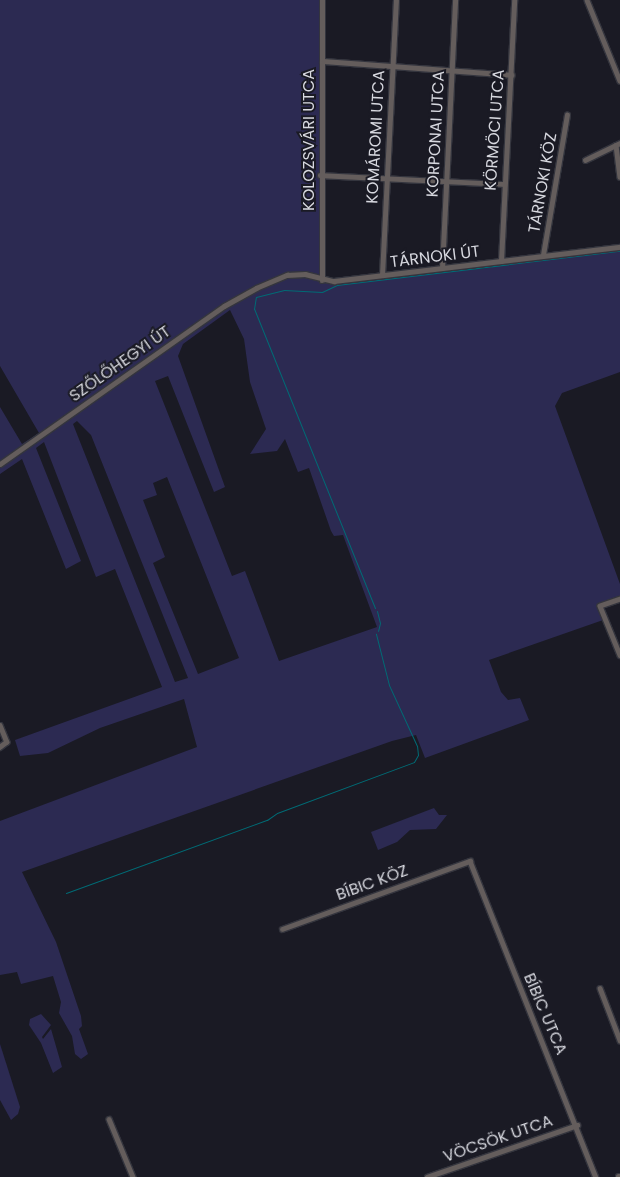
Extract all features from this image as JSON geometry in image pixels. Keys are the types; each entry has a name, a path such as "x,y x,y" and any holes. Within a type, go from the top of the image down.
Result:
{"street":[{"name":"KOLOZSVÁRI UTCA","path":"322,0 320,175 322,280"},
{"name":"KOMÁROMI UTCA","path":"382,276 396,0"},
{"name":"KORPONAI UTCA","path":"442,268 455,0"},
{"name":"KÖRMÖCI UTCA","path":"501,261 514,0"},
{"path":"586,0 620,81"},
{"path":"322,61 393,68 511,75"},
{"name":"TÁRNOKI KÖZ","path":"543,255 567,115"},
{"path":"585,160 618,144 620,177"},
{"path":"320,175 504,184"},
{"name":"TÁRNOKI ÚT","path":"256,288 297,274 322,280 382,276 620,246"},
{"name":"SZŐLŐHEGYI ÚT","path":"0,464 224,306 256,288"},
{"path":"620,599 600,606 620,655"},
{"path":"0,725 7,742 0,747"},
{"name":"BÍBIC KÖZ","path":"282,929 470,862"},
{"name":"BÍBIC UTCA","path":"470,862 577,1125 596,1177"},
{"path":"600,988 620,1040"},
{"path":"109,1119 133,1177"},
{"name":"VÖCSÖK UTCA","path":"427,1177 442,1174 577,1125"}],"shaded area":[{"path":"0,0 321,0 319,279 331,281 487,268 544,257 620,250 620,372 562,393 555,406 620,584 620,598 602,606 606,619 489,660 501,692 508,700 520,698 529,720 425,758 416,735 392,741 22,872 56,942 81,1016 82,1026 79,1029 88,1054 81,1059 75,1054 72,1036 59,1013 61,1002 53,976 21,984 17,972 0,975 0,821 197,747 184,699 100,728 48,753 20,756 15,740 162,687 115,569 96,577 44,442 36,448 81,561 66,569 22,459 0,474 0,407 22,444 39,433 0,366","holes":["230,310 244,339 250,382 266,429 250,454 277,451 285,439 298,472 309,468 331,531 334,536 343,535 377,627 279,661 245,571 232,576 155,381 168,376 214,492 225,487 178,356 183,344","77,421 91,435 188,678 175,682 73,424","167,477 239,658 198,674 153,563 165,557 143,500 157,495 153,483"]},
{"path":"434,808 439,815 447,815 436,829 410,830 397,842 378,850 371,832"},
{"path":"41,1014 51,1025 42,1037 43,1039 51,1029 62,1067 53,1073 41,1043 29,1025 30,1019"},
{"path":"0,1044 20,1107 18,1114 11,1120 0,1100"}],"waterway":[{"path":"375,608 254,309 256,297 284,290 322,292 337,285 620,251"},
{"path":"377,611 380,623 378,631"},
{"path":"66,893 267,820 277,813 414,762 418,755 417,746 389,685 376,634"}]}
